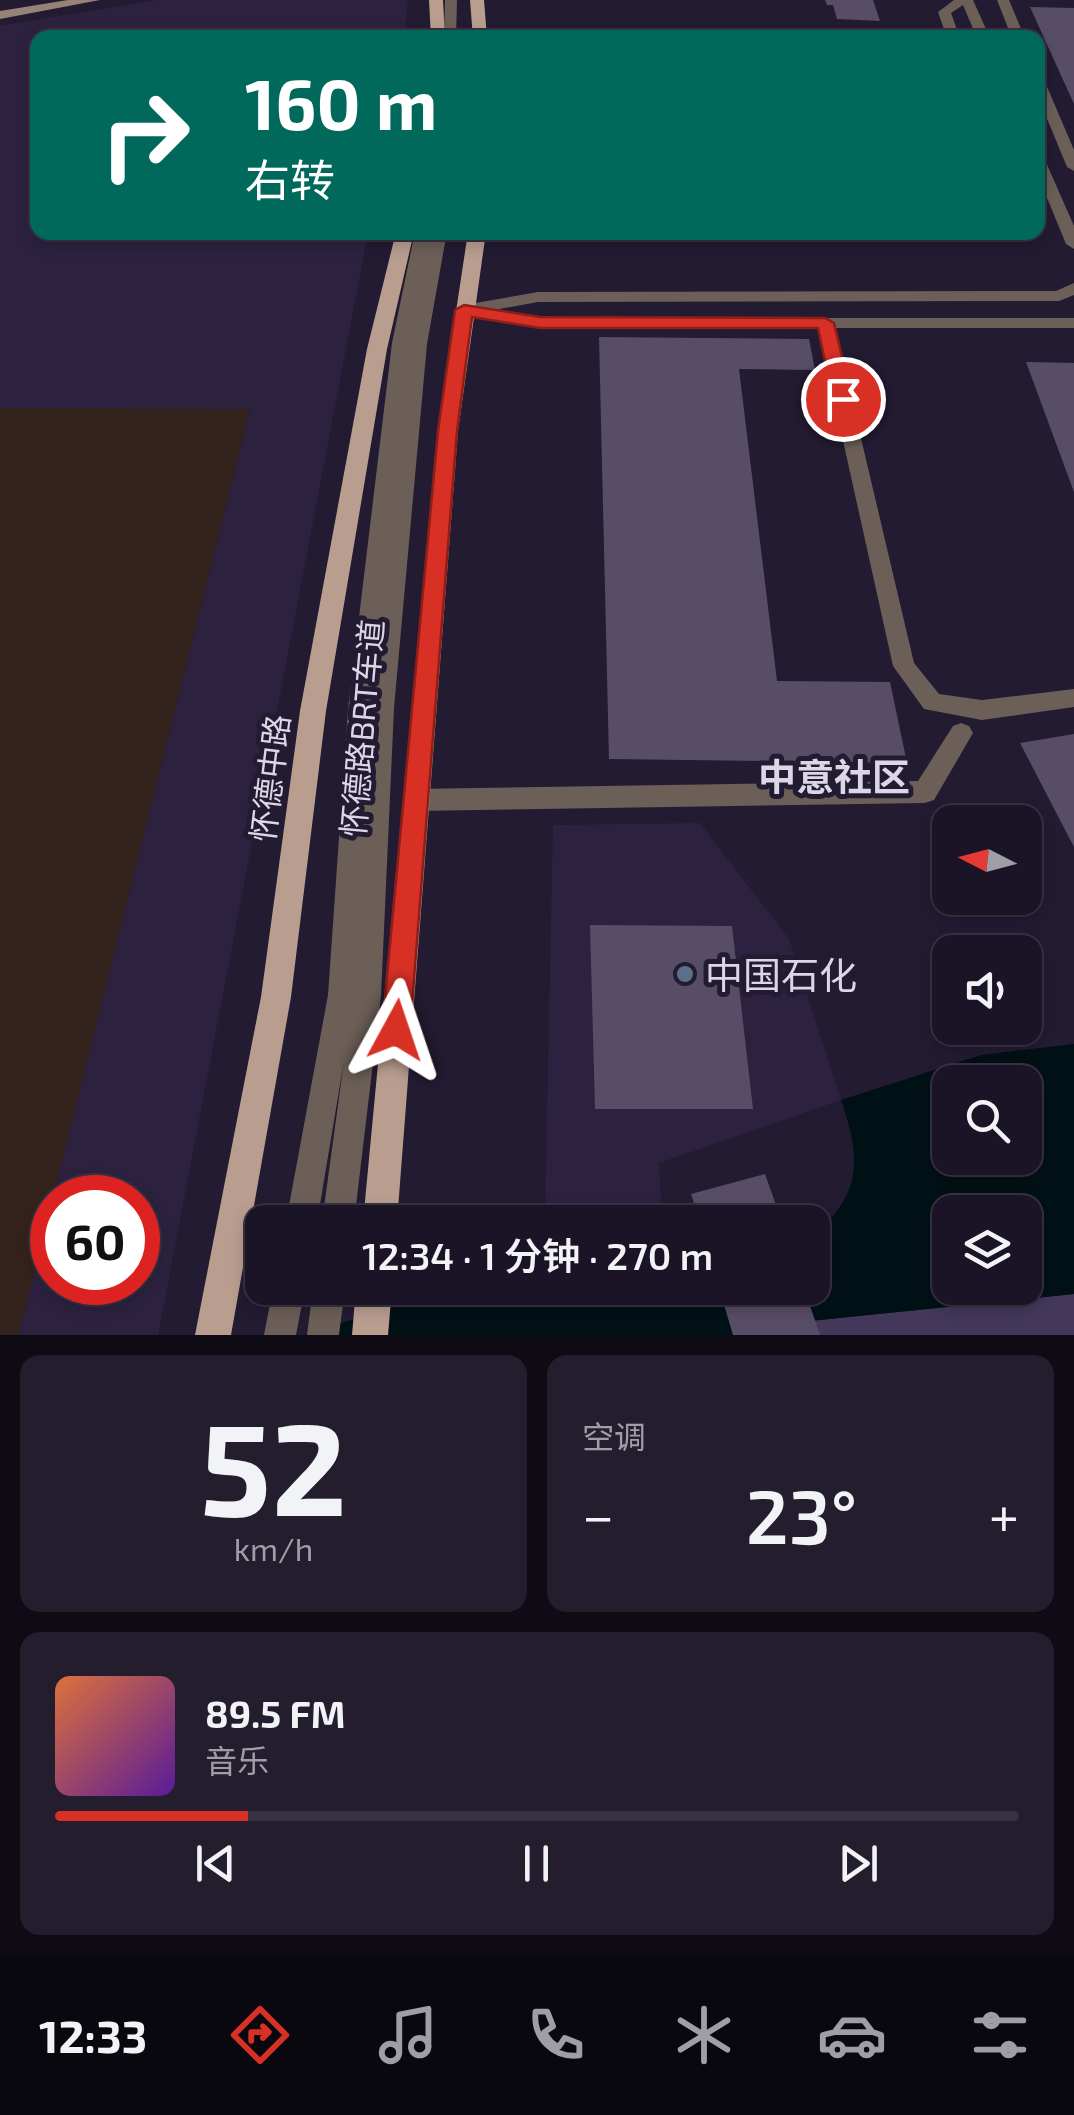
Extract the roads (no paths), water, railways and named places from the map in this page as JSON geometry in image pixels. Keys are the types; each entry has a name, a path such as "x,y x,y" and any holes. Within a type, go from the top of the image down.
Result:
{"main road":[{"path":"0,6 38,0"},
{"path":"0,15 92,0"},
{"path":"436,0 438,30"},
{"path":"477,0 479,30"},
{"name":"怀德中路","path":"213,1335 276,997 313,711 378,349 403,240"},
{"path":"381,1205 448,431 476,240"},
{"path":"370,1335 373,1305"}],"lane":[{"path":"450,30 451,0"},
{"path":"462,0 462,30"},
{"path":"951,30 944,12 964,0 980,30"},
{"path":"1002,0 1015,30"},
{"path":"1045,99 1074,167"},
{"path":"1045,176 1074,244"},
{"name":"怀德路BRT车道","path":"304,1205 342,995 360,709 401,343 421,240"},
{"name":"怀德路BRT车道","path":"340,1205 368,996 382,708 416,363 438,240"},
{"path":"464,310 538,297 1058,296 1074,288"},
{"path":"464,310 540,322 1074,323"},
{"path":"825,323 904,666 932,702 982,710 1074,698"},
{"path":"416,800 925,792 961,733"},
{"path":"281,1330 286,1305"}],"place":[{"name":"中国石化","path":"685,974"}],"district":[{"name":"中意社区","path":"834,776"}]}
